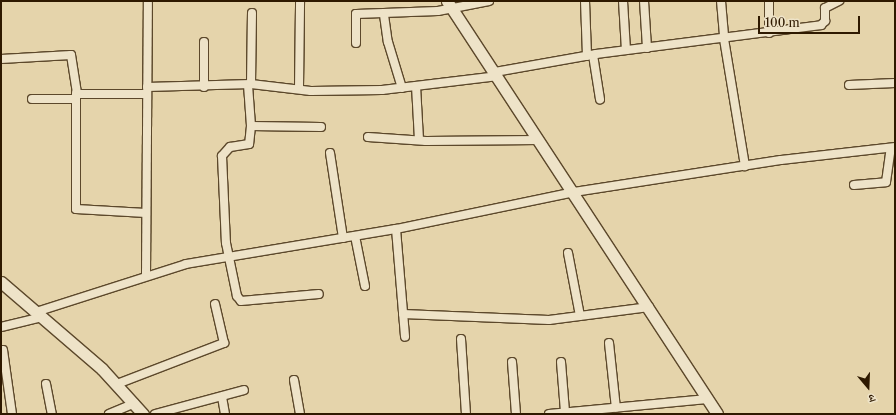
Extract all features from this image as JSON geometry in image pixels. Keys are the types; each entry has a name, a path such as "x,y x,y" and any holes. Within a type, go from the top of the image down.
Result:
{"street":[{"path":"146,275 148,1"},
{"path":"300,1 300,88"},
{"path":"356,43 354,15 384,15 449,4 489,1"},
{"path":"585,1 590,55 600,99"},
{"path":"623,1 626,50"},
{"path":"644,1 647,48"},
{"path":"721,1 724,39 745,166"},
{"path":"768,33 769,1"},
{"path":"32,99 147,90 249,85 300,88 311,91 402,88 497,74 590,55 724,39 821,25 825,21 824,8 839,1"},
{"path":"449,4 497,74 717,414"},
{"path":"252,13 249,85 251,126 249,144 230,147 222,156 226,243 239,300 319,294"},
{"path":"384,15 388,42 402,88"},
{"path":"204,42 204,87"},
{"path":"1,59 72,55 76,96 76,210 146,212"},
{"path":"849,85 895,83"},
{"path":"416,86 419,140"},
{"path":"251,126 321,127"},
{"path":"368,137 419,140 539,140"},
{"path":"1,327 146,275 230,256 396,229 574,192 745,166 893,148 886,182 854,185"},
{"path":"330,153 343,238"},
{"path":"396,229 405,337"},
{"path":"355,236 365,286"},
{"path":"568,253 580,316"},
{"path":"1,282 117,384 143,414"},
{"path":"117,384 224,343 215,304"},
{"path":"404,314 549,320 649,307"},
{"path":"461,339 466,414"},
{"path":"609,343 616,408"},
{"path":"3,350 12,414"},
{"path":"512,362 516,414"},
{"path":"561,362 565,412"},
{"path":"294,380 300,414"},
{"path":"46,384 52,414"},
{"path":"155,414 244,390"},
{"path":"222,397 225,414"},
{"path":"549,414 707,399"},
{"path":"108,414 135,403"}]}
